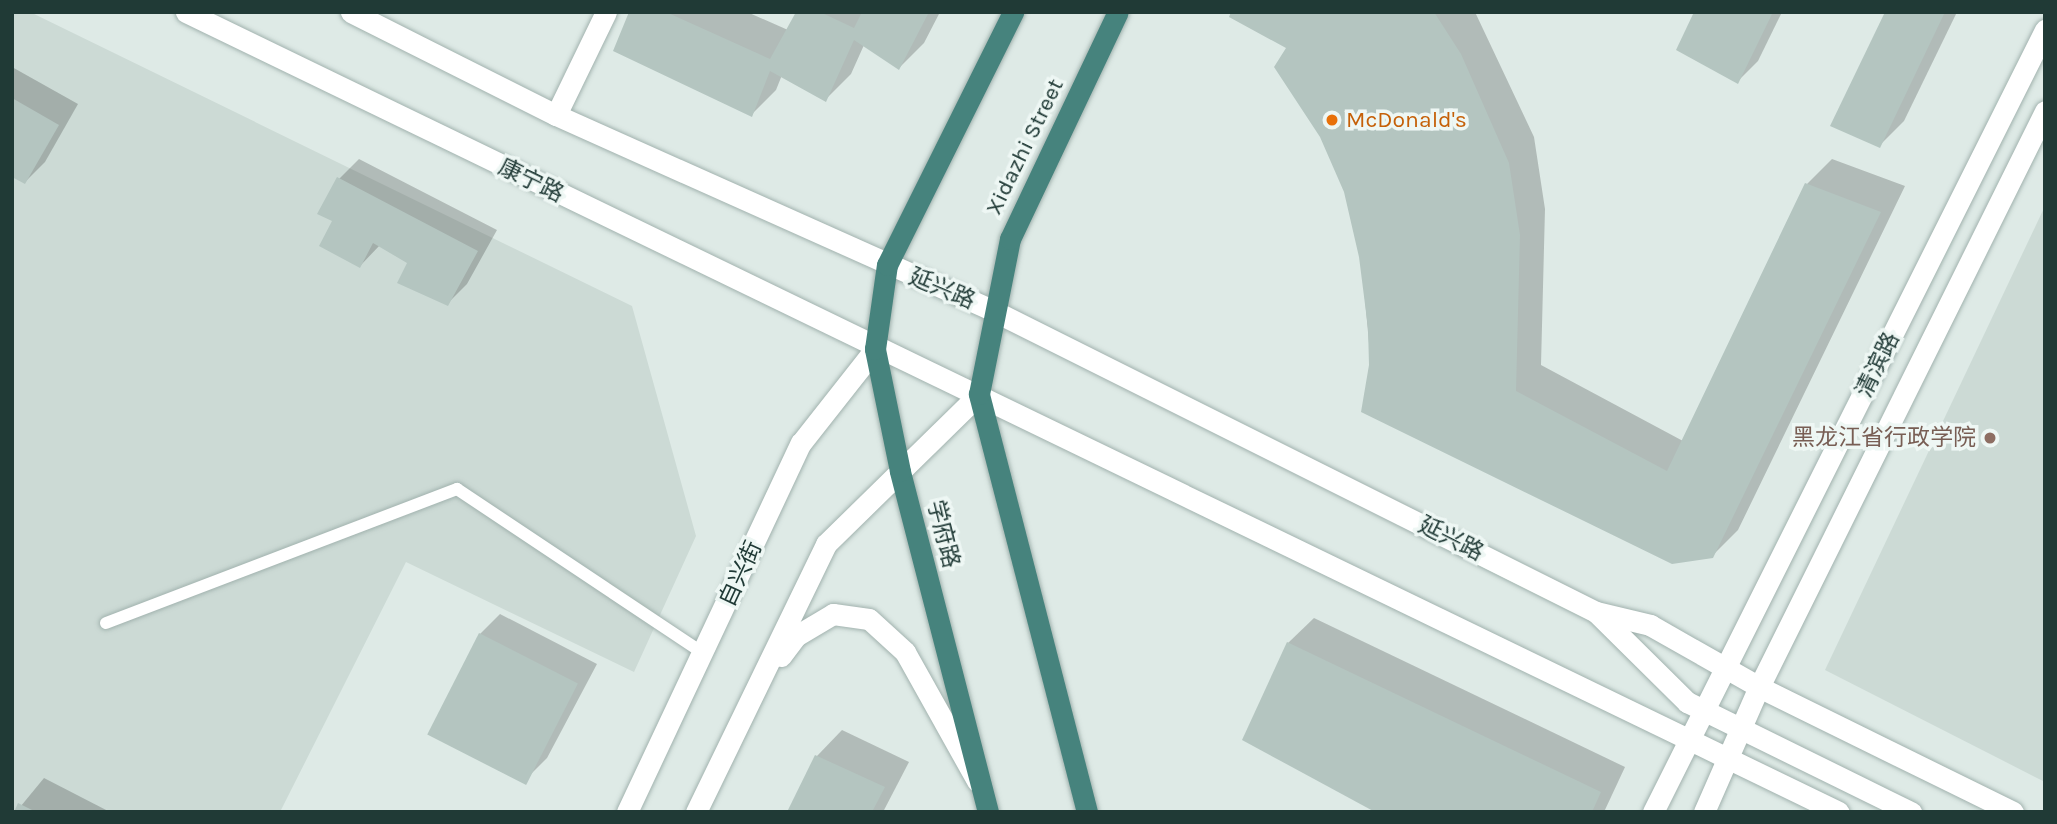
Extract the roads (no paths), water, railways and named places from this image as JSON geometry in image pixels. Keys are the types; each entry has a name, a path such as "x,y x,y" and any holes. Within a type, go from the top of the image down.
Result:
{"highway":[{"path":"887,265 1013,12"},
{"name":"Xidazhi Street","path":"992,310 1010,239 1118,12"},
{"name":"学府路","path":"887,265 875,349 900,471 988,812"},
{"path":"992,310 979,394 1087,812"}],"main road":[{"name":"康宁路","path":"186,12 875,349"},
{"path":"351,12 556,115 887,265"},
{"path":"556,115 606,12"},
{"name":"清滨路","path":"1653,812 1689,737 1729,667 2045,30"},
{"name":"清滨路","path":"1704,812 1744,730 1759,687 2045,111"},
{"name":"延兴路","path":"887,265 992,310 1596,612 1650,625 1729,667 1759,687 2013,812"},
{"path":"875,349 979,394 1731,757 1839,812"},
{"name":"自兴街","path":"628,812 801,443 875,349"},
{"path":"696,812 825,544 979,394"},
{"path":"1596,612 1687,702 1911,812"},
{"path":"753,694 796,636 832,614 869,620 905,652 982,789"}],"lane":[{"path":"106,623 457,489 704,654"}],"place":[{"name":"McDonald's","path":"1332,120"},
{"name":"黑龙江省行政学院","path":"1990,438"}]}
